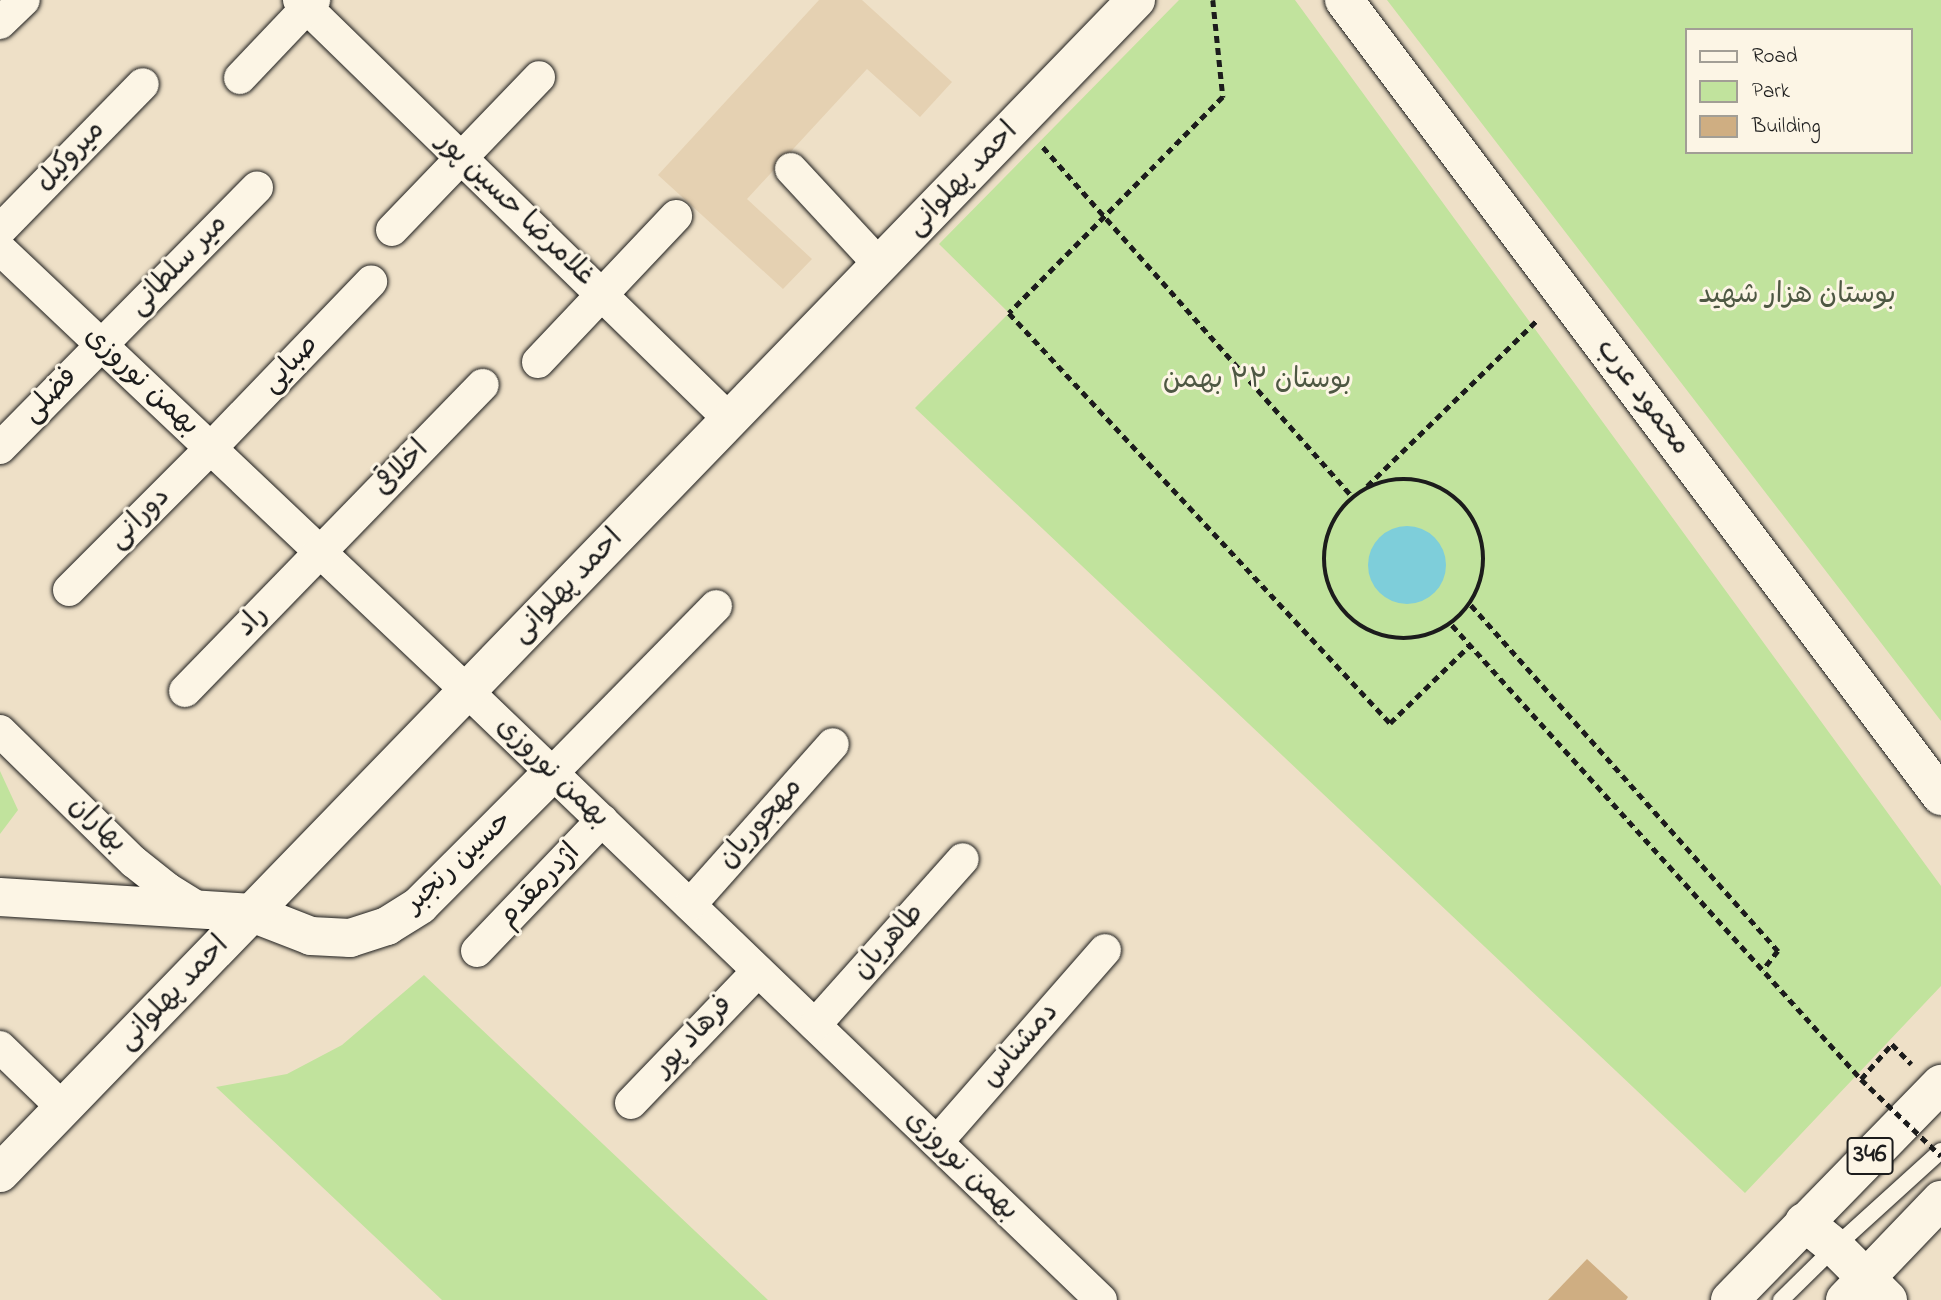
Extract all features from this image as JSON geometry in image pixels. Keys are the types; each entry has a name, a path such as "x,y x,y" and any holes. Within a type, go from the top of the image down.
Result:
{"street":[{"path":"0,23 24,0"},
{"name":"احمد پهلوانی","path":"0,1173 1136,0"},
{"name":"محمود عرب","path":"1344,0 1941,796"},
{"path":"240,78 307,2"},
{"name":"غلامرضا حسین پور","path":"307,2 460,157 730,420"},
{"path":"392,230 539,77"},
{"name":"میروکیل","path":"0,230 143,84"},
{"path":"791,169 880,265"},
{"name":"میر سلطانی","path":"102,345 257,187"},
{"path":"538,362 676,216"},
{"name":"بهمن نوروزی","path":"0,249 467,691 1101,1300"},
{"name":"صبایی","path":"211,449 371,282"},
{"name":"فضلی","path":"0,448 102,345"},
{"name":"اخلاقی","path":"321,553 483,385"},
{"name":"دورانی","path":"69,590 211,449"},
{"name":"راد","path":"185,691 321,553"},
{"name":"حسین رنجبر","path":"0,897 252,913 311,936 350,937 387,926 420,905 716,606"},
{"name":"بهاران","path":"0,731 142,868 201,910"},
{"name":"مهجوریان","path":"690,905 833,744"},
{"name":"اژدرمقدم","path":"477,951 602,820"},
{"name":"طاهریان","path":"815,1025 963,859"},
{"name":"دمشناس","path":"937,1142 1105,950"},
{"name":"فرهاد پور","path":"631,1102 758,971"},
{"path":"0,1047 63,1108"},
{"name":"346","path":"1730,1300 1941,1084"},
{"path":"1804,1222 1835,1247 1866,1293 1941,1200"}],"lane":[{"path":"1781,1300 1941,1151"}],"path":[{"path":"1213,0 1223,97 1009,313 1390,723 1470,645"},
{"path":"1019,121 1353,498"},
{"path":"1363,489 1388,480 1413,479 1440,487 1462,503 1478,526 1485,552 1482,580 1471,605 1452,625 1427,637 1399,640 1372,635 1351,621 1334,601 1324,577 1323,552 1329,527 1343,506 1564,294"},
{"path":"1471,605 1778,951 1763,970"},
{"path":"1452,625 1861,1079 1941,1156"},
{"path":"1861,1079 1892,1044"}],"shaded area":[{"path":"819,0 862,0 952,82 920,117 867,69 747,199 812,259 783,289 658,175"}],"green space":[{"name":"بوستان ۲۲ بهمن","path":"1179,0 1295,0 1941,886 1941,986 1745,1193 915,408 1009,313 939,244"},
{"name":"بوستان هزار شهید","path":"1387,0 1941,0 1941,721"},
{"path":"0,771 18,810 0,834"},
{"path":"424,975 768,1300 442,1300 216,1087 287,1074 342,1045"}],"water":[{"path":"1407,526 1422,529 1434,538 1443,550 1446,565 1443,580 1434,592 1422,601 1407,604 1392,601 1380,592 1371,580 1368,565 1371,550 1380,538 1392,529"}],"building":[{"path":"1587,1259 1628,1297 1626,1300 1548,1300"}]}
